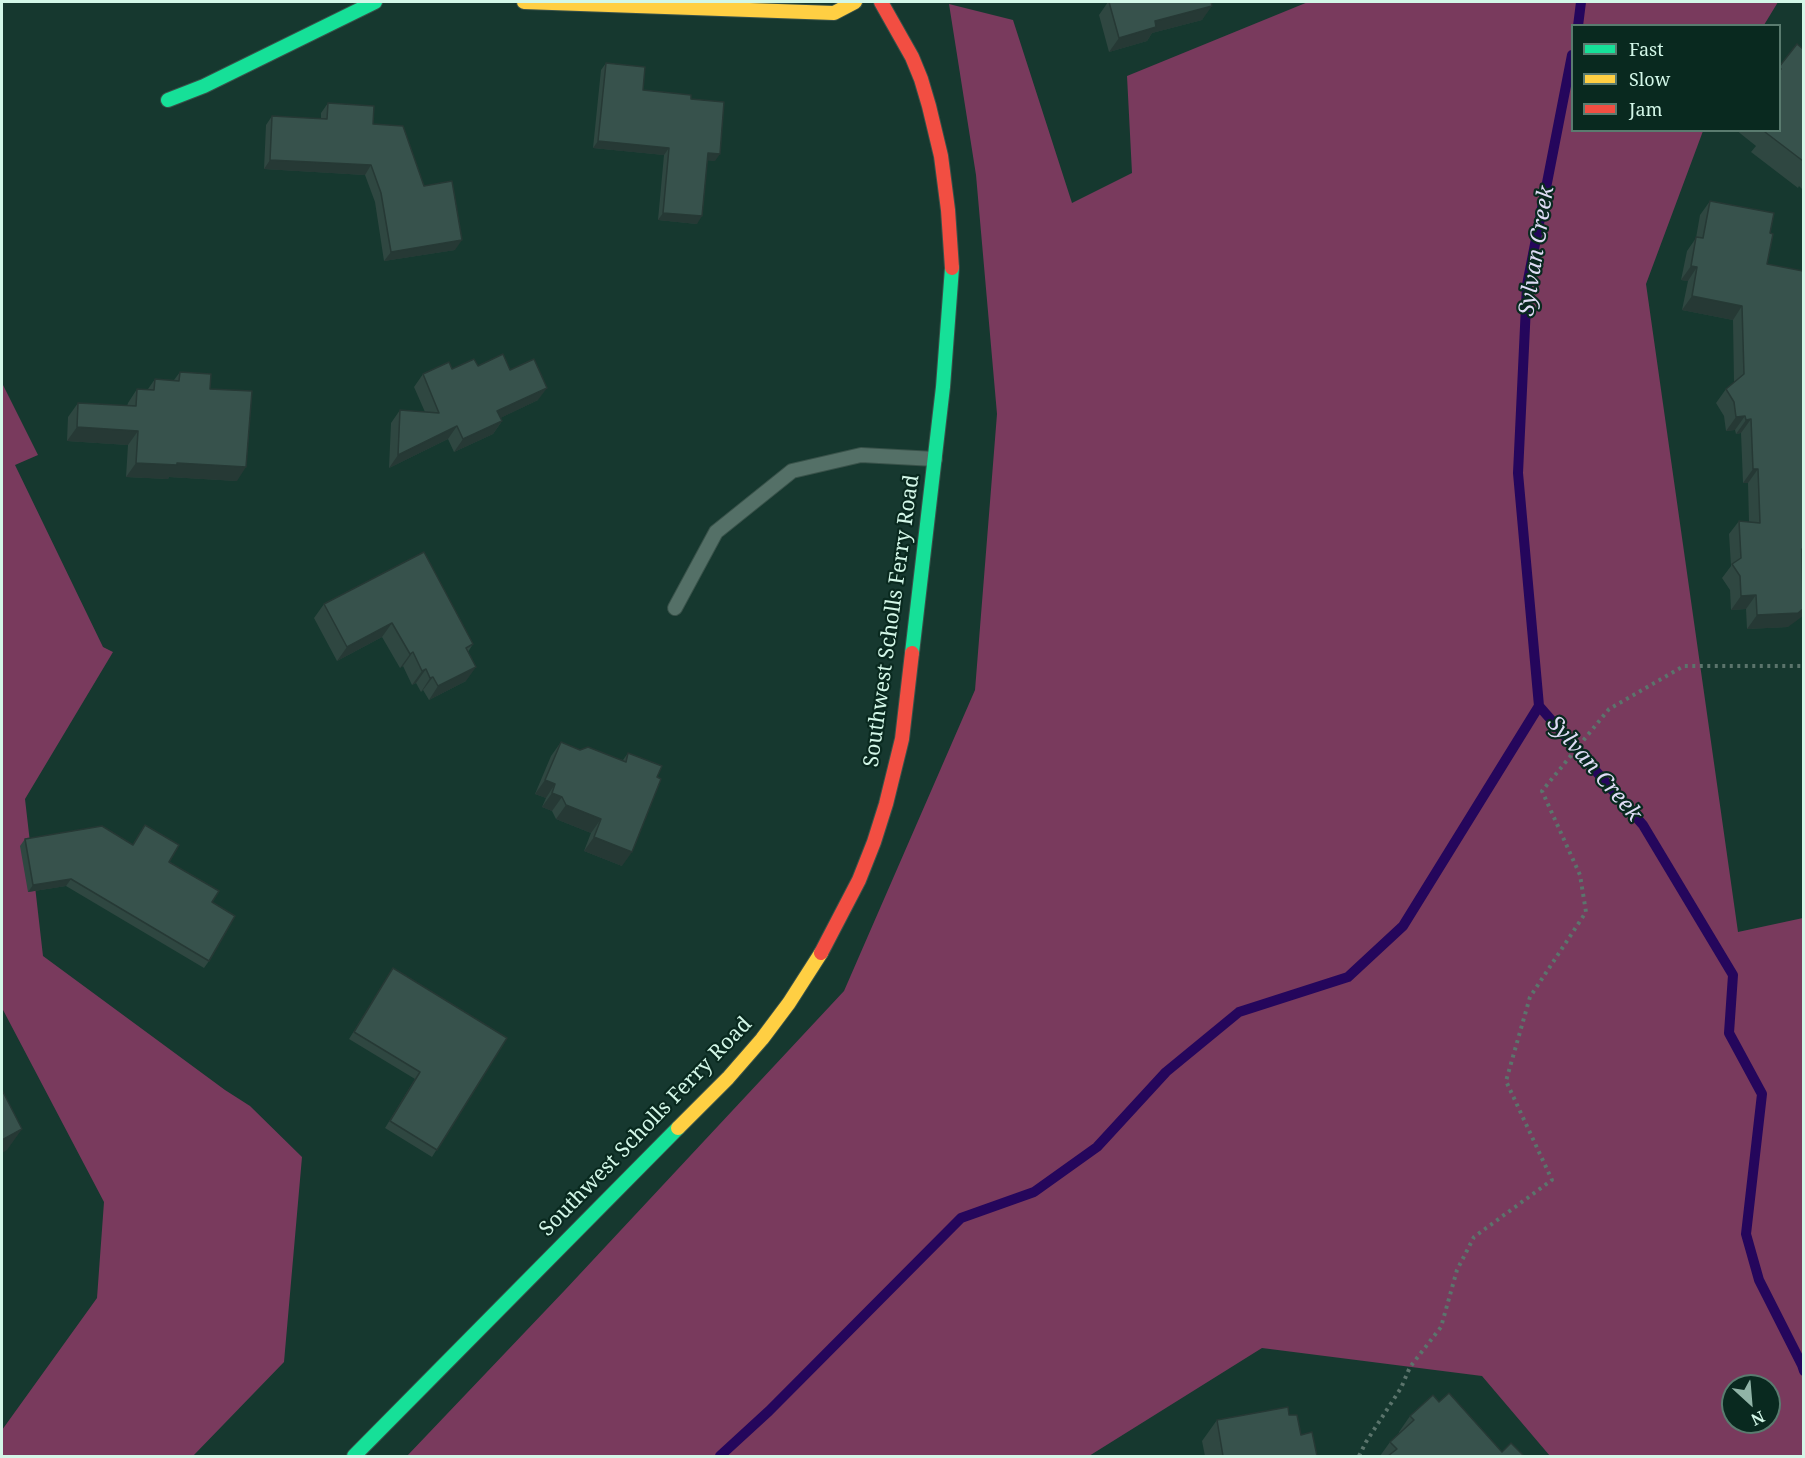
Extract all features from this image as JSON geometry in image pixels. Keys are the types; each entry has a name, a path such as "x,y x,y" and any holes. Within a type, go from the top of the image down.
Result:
{"main road":[{"path":"168,100 204,86 375,2"},
{"path":"524,2 834,13 855,2"},
{"name":"Southwest Scholls Ferry Road","path":"354,1456 728,1078 762,1039 789,1003 827,943 859,880 874,842 902,739 944,387 952,268 941,156 921,79 893,21 881,2"}],"lane":[{"path":"675,608 716,531 792,471 861,455 935,459"}],"path":[{"path":"1359,1456 1401,1388 1410,1367 1441,1327 1457,1270 1474,1237 1552,1180 1506,1081 1530,997 1586,912 1580,875 1542,791 1609,709 1684,666 1803,666"}],"shaded area":[{"path":"1308,2 1778,2 1765,24 1571,24 1571,132 1703,132 1646,284 1738,932 1803,918 1803,1456 1550,1456 1482,1376 1262,1348 1089,1456 407,1456 844,991 975,690 997,414 976,175 949,4 1013,20 1072,203 1132,173 1127,76"},
{"path":"2,383 38,455 15,465 103,647 113,652 25,799 43,956 250,1106 302,1157 284,1362 193,1456 2,1456 2,1430 97,1298 104,1202 2,1008"}],"building":[{"path":"1109,2 1211,2 1212,6 1155,21 1156,27 1119,38"},
{"path":"1797,44 1803,49 1803,161 1765,132 1781,132 1781,64"},
{"path":"606,63 645,67 643,90 691,95 691,99 724,102 720,154 708,153 702,216 663,213 669,148 598,141"},
{"path":"328,103 374,106 373,124 403,126 424,186 452,181 462,240 391,252 381,193 371,165 270,160 272,116 327,119"},
{"path":"1710,201 1774,213 1770,233 1773,234 1767,264 1803,271 1803,609 1798,613 1757,615 1756,595 1741,596 1740,576 1732,564 1741,558 1739,521 1760,523 1758,469 1753,469 1751,419 1746,420 1745,416 1736,417 1734,402 1726,389 1744,374 1742,306 1692,296 1697,267 1691,266 1696,237 1703,238"},
{"path":"503,354 510,370 534,359 547,388 497,411 502,421 463,439 457,426 398,455 400,410 439,413 423,374 449,362 452,369 474,359 478,366"},
{"path":"180,372 211,374 210,389 252,391 246,467 136,463 138,431 77,427 78,403 136,406 137,389 154,390 155,379 179,381"},
{"path":"424,552 473,644 466,648 476,667 438,686 433,677 430,678 426,669 422,671 413,652 410,654 392,623 347,647 324,604"},
{"path":"561,742 580,750 588,747 626,762 628,753 662,766 657,777 661,779 632,852 594,837 601,819 566,805 562,797 552,793 555,784 545,780"},
{"path":"145,825 179,845 169,862 219,891 212,902 235,916 209,961 71,879 33,885 25,839 102,826 133,845"},
{"path":"393,968 507,1038 437,1150 390,1121 420,1072 354,1032"},
{"path":"2,1090 22,1129 2,1140"},
{"path":"1449,1393 1502,1452 1511,1443 1524,1456 1388,1456 1397,1449 1390,1442 1414,1420 1410,1416 1433,1395 1439,1402"},
{"path":"1288,1407 1289,1415 1297,1415 1301,1435 1312,1432 1317,1456 1223,1456 1217,1420"}],"waterway":[{"name":"Sylvan Creek","path":"1578,24 1581,2"},
{"name":"Sylvan Creek","path":"1571,60 1527,285 1518,473 1539,706 1643,825 1733,975 1729,1033 1762,1094 1746,1234 1759,1280 1804,1371"},
{"path":"720,1456 769,1411 961,1218 1034,1192 1097,1147 1166,1072 1239,1012 1348,977 1403,926 1539,706"}],"traffic: fast":[{"path":"168,100 204,86 375,2"},
{"path":"912,653 943,387 952,268"},
{"path":"354,1456 678,1128"}],"traffic: slow":[{"path":"524,2 834,13 855,2"},
{"path":"678,1128 728,1078 762,1039 789,1003 821,953"}],"traffic: jam":[{"path":"881,2 912,57 929,106 941,156 952,268"},
{"path":"821,953 859,880 886,804 902,739 912,653"}]}
